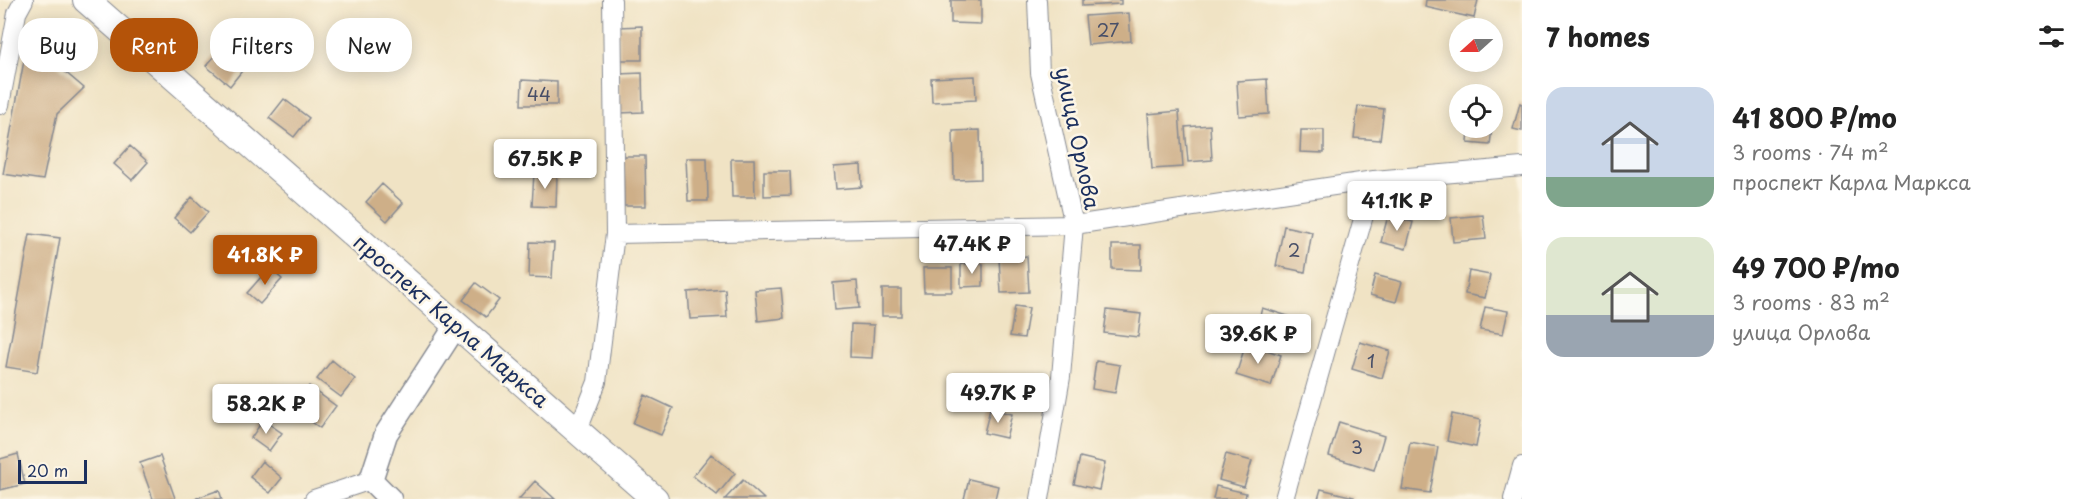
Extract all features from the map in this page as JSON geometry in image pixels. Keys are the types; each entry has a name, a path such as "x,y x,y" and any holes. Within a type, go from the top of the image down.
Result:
{"main road":[{"name":"проспект Карла Маркса","path":"86,0 655,499"}],"street":[{"path":"0,105 17,13 24,0"},
{"path":"578,430 597,382 615,234 612,0"},
{"name":"улица Орлова","path":"1037,0 1040,73 1074,225 1061,377 1040,499"},
{"path":"615,234 1074,225 1374,180 1522,167"},
{"path":"1284,499 1374,180"},
{"path":"371,480 386,434 457,324"},
{"path":"1513,499 1522,466"},
{"path":"314,499 371,480"},
{"path":"371,480 390,499"}],"building":[{"path":"951,0 981,0 981,24 951,23"},
{"path":"1082,0 1121,0 1121,4 1082,6"},
{"path":"1426,0 1478,0 1474,18 1425,7"},
{"path":"1129,13 1131,41 1088,45 1085,16"},
{"path":"642,26 642,60 619,60 619,27"},
{"path":"22,72 65,72 84,88 57,114 43,180 3,174"},
{"path":"213,72 241,72 230,86"},
{"path":"642,73 643,112 620,113 619,74"},
{"path":"975,76 976,100 932,102 931,78"},
{"path":"1267,79 1269,114 1239,116 1237,81"},
{"path":"522,80 557,82 557,105 521,105"},
{"path":"284,99 309,118 294,137 269,118"},
{"path":"1520,103 1522,104 1522,131 1513,129"},
{"path":"1358,106 1384,109 1380,140 1354,138"},
{"path":"1179,111 1183,167 1152,169 1148,114"},
{"path":"1210,125 1212,160 1188,162 1185,127"},
{"path":"980,130 981,179 954,180 953,131"},
{"path":"1301,130 1324,130 1324,153 1300,152"},
{"path":"1468,138 1491,138 1490,145 1468,143"},
{"path":"130,146 148,162 132,180 114,164"},
{"path":"623,156 645,156 646,206 624,206"},
{"path":"686,158 707,158 708,201 688,201"},
{"path":"731,159 754,159 755,197 732,197"},
{"path":"861,165 862,187 836,189 834,167"},
{"path":"764,171 790,171 791,195 764,196"},
{"path":"534,173 557,175 556,207 532,206"},
{"path":"382,184 403,203 387,221 366,202"},
{"path":"192,197 208,212 190,232 174,218"},
{"path":"1483,215 1486,239 1453,242 1451,218"},
{"path":"1388,216 1413,222 1406,249 1381,242"},
{"path":"1284,226 1312,232 1305,272 1276,266"},
{"path":"30,234 60,238 37,372 6,367"},
{"path":"530,242 554,243 552,278 529,277"},
{"path":"1112,245 1141,245 1141,270 1112,269"},
{"path":"1027,256 1029,292 1001,293 999,258"},
{"path":"961,264 983,264 983,286 961,287"},
{"path":"269,268 282,279 260,304 247,293"},
{"path":"923,268 952,268 952,292 924,292"},
{"path":"1469,271 1490,275 1485,298 1465,294"},
{"path":"1375,275 1402,282 1396,302 1370,295"},
{"path":"857,281 859,308 835,310 833,283"},
{"path":"476,283 499,300 486,317 463,300"},
{"path":"781,288 784,318 758,321 755,290"},
{"path":"725,289 727,317 690,319 688,292"},
{"path":"882,289 901,289 901,316 882,316"},
{"path":"1015,306 1029,308 1024,338 1010,336"},
{"path":"1485,307 1508,311 1503,334 1480,330"},
{"path":"1262,308 1291,317 1283,346 1254,337"},
{"path":"1107,310 1141,314 1138,337 1104,333"},
{"path":"851,324 874,325 872,358 850,357"},
{"path":"1360,342 1390,351 1382,378 1352,369"},
{"path":"1246,343 1281,355 1271,386 1236,375"},
{"path":"332,360 355,379 341,397 317,379"},
{"path":"1096,361 1120,365 1115,393 1092,389"},
{"path":"309,386 336,406 320,428 293,408"},
{"path":"645,395 673,408 661,435 633,423"},
{"path":"990,409 1012,414 1006,438 984,433"},
{"path":"1452,414 1481,420 1476,447 1447,441"},
{"path":"263,420 282,433 269,451 251,438"},
{"path":"1339,422 1384,436 1374,470 1329,456"},
{"path":"1410,442 1438,447 1430,493 1402,489"},
{"path":"18,454 25,484 0,490 0,459"},
{"path":"711,454 735,473 717,495 693,476"},
{"path":"1226,454 1252,461 1244,487 1219,480"},
{"path":"160,456 174,499 153,499 140,463"},
{"path":"1080,457 1105,463 1099,490 1074,484"},
{"path":"262,461 282,478 270,493 250,477"},
{"path":"969,479 998,486 995,499 964,499"},
{"path":"743,480 764,499 725,499"},
{"path":"535,481 555,499 519,499"},
{"path":"1216,486 1246,493 1245,499 1213,499"},
{"path":"1321,489 1354,497 1354,499 1318,499"},
{"path":"219,490 222,499 194,499"}]}
